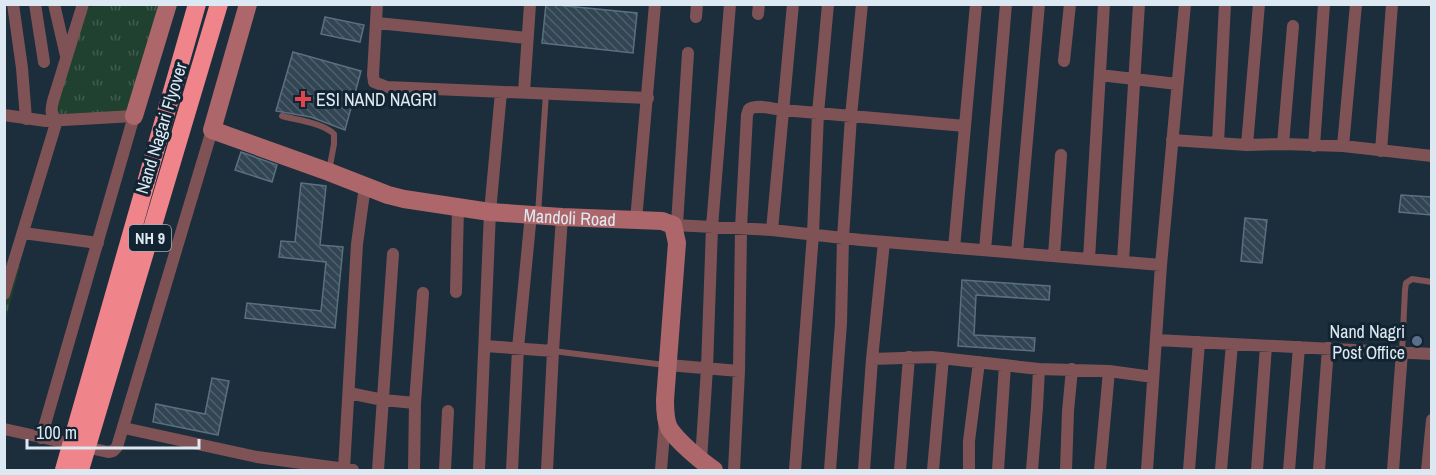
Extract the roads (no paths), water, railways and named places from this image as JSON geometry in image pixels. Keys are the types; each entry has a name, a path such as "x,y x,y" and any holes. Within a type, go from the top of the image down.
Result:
{"highway":[{"name":"Nand Nagari Flyover","path":"64,471 197,4"},
{"name":"Nand Nagari Flyover","path":"80,471 219,4"}],"street":[{"path":"13,4 26,119"},
{"path":"35,4 44,62"},
{"path":"54,4 66,57"},
{"path":"57,120 51,110 83,4"},
{"path":"4,429 108,452 117,447 248,4"},
{"path":"376,4 374,82 387,87 648,98"},
{"path":"524,92 530,4"},
{"path":"636,220 655,4"},
{"path":"707,465 707,368 712,227 730,4"},
{"path":"772,230 793,4"},
{"path":"795,471 813,234 818,113 828,4"},
{"path":"830,471 841,322 843,238 851,116 862,4"},
{"path":"954,248 976,4"},
{"path":"985,250 1006,4"},
{"path":"1017,253 1039,4"},
{"path":"1064,61 1070,4"},
{"path":"1089,259 1104,4"},
{"path":"1123,261 1139,4"},
{"path":"1147,471 1161,265 1185,4"},
{"path":"1218,143 1225,4"},
{"path":"1247,145 1259,4"},
{"path":"1314,146 1324,4"},
{"path":"1343,146 1356,4"},
{"path":"1381,151 1392,4"},
{"path":"40,438 98,243 164,7"},
{"path":"376,23 527,38"},
{"path":"1283,144 1293,26"},
{"path":"661,471 677,243 675,225 688,53"},
{"path":"1100,75 1177,84"},
{"path":"479,471 490,212 501,92"},
{"path":"734,471 739,371 741,228 749,109 758,106 965,126"},
{"path":"4,115 45,121 134,117"},
{"path":"4,294 57,120"},
{"name":"Mandoli Road","path":"212,130 388,195 490,212 662,221 675,225"},
{"path":"1173,140 1247,145 1343,146 1431,156"},
{"path":"1054,256 1061,155"},
{"path":"124,428 257,457 348,470 349,393 357,244 365,186"},
{"path":"456,292 458,208"},
{"path":"512,471 518,348 535,215"},
{"path":"547,471 561,217"},
{"path":"675,225 772,230 884,242 1161,265"},
{"path":"23,233 98,243"},
{"path":"864,471 884,242"},
{"path":"378,471 393,254"},
{"path":"414,471 423,293"},
{"path":"1156,340 1431,354"},
{"path":"1189,471 1199,342"},
{"path":"1221,471 1232,344"},
{"path":"485,346 553,351"},
{"path":"1257,471 1266,346"},
{"path":"1289,471 1299,347"},
{"path":"1318,471 1328,348"},
{"path":"1393,471 1402,352"},
{"path":"900,471 909,357"},
{"path":"872,359 943,358 1038,369 1109,371 1154,377"},
{"path":"933,471 943,358"},
{"path":"969,471 969,441 979,362"},
{"path":"668,365 739,371"},
{"path":"998,471 1005,365"},
{"path":"1032,471 1038,369"},
{"path":"1066,471 1072,369"},
{"path":"1100,471 1109,371"},
{"path":"349,393 383,400 416,403"},
{"path":"445,471 448,411"},
{"path":"666,416 669,427 679,440 707,465"},
{"path":"1427,471 1431,420"}],"lane":[{"path":"535,215 546,93"},
{"path":"282,116 329,129 334,134 329,172"},
{"path":"1402,352 1406,283 1412,279 1431,282"},
{"path":"553,351 668,365"}],"place":[{"name":"ESI NAND NAGRI","path":"303,99"},
{"name":"Nand Nagri Post Office","path":"1417,341"}]}
